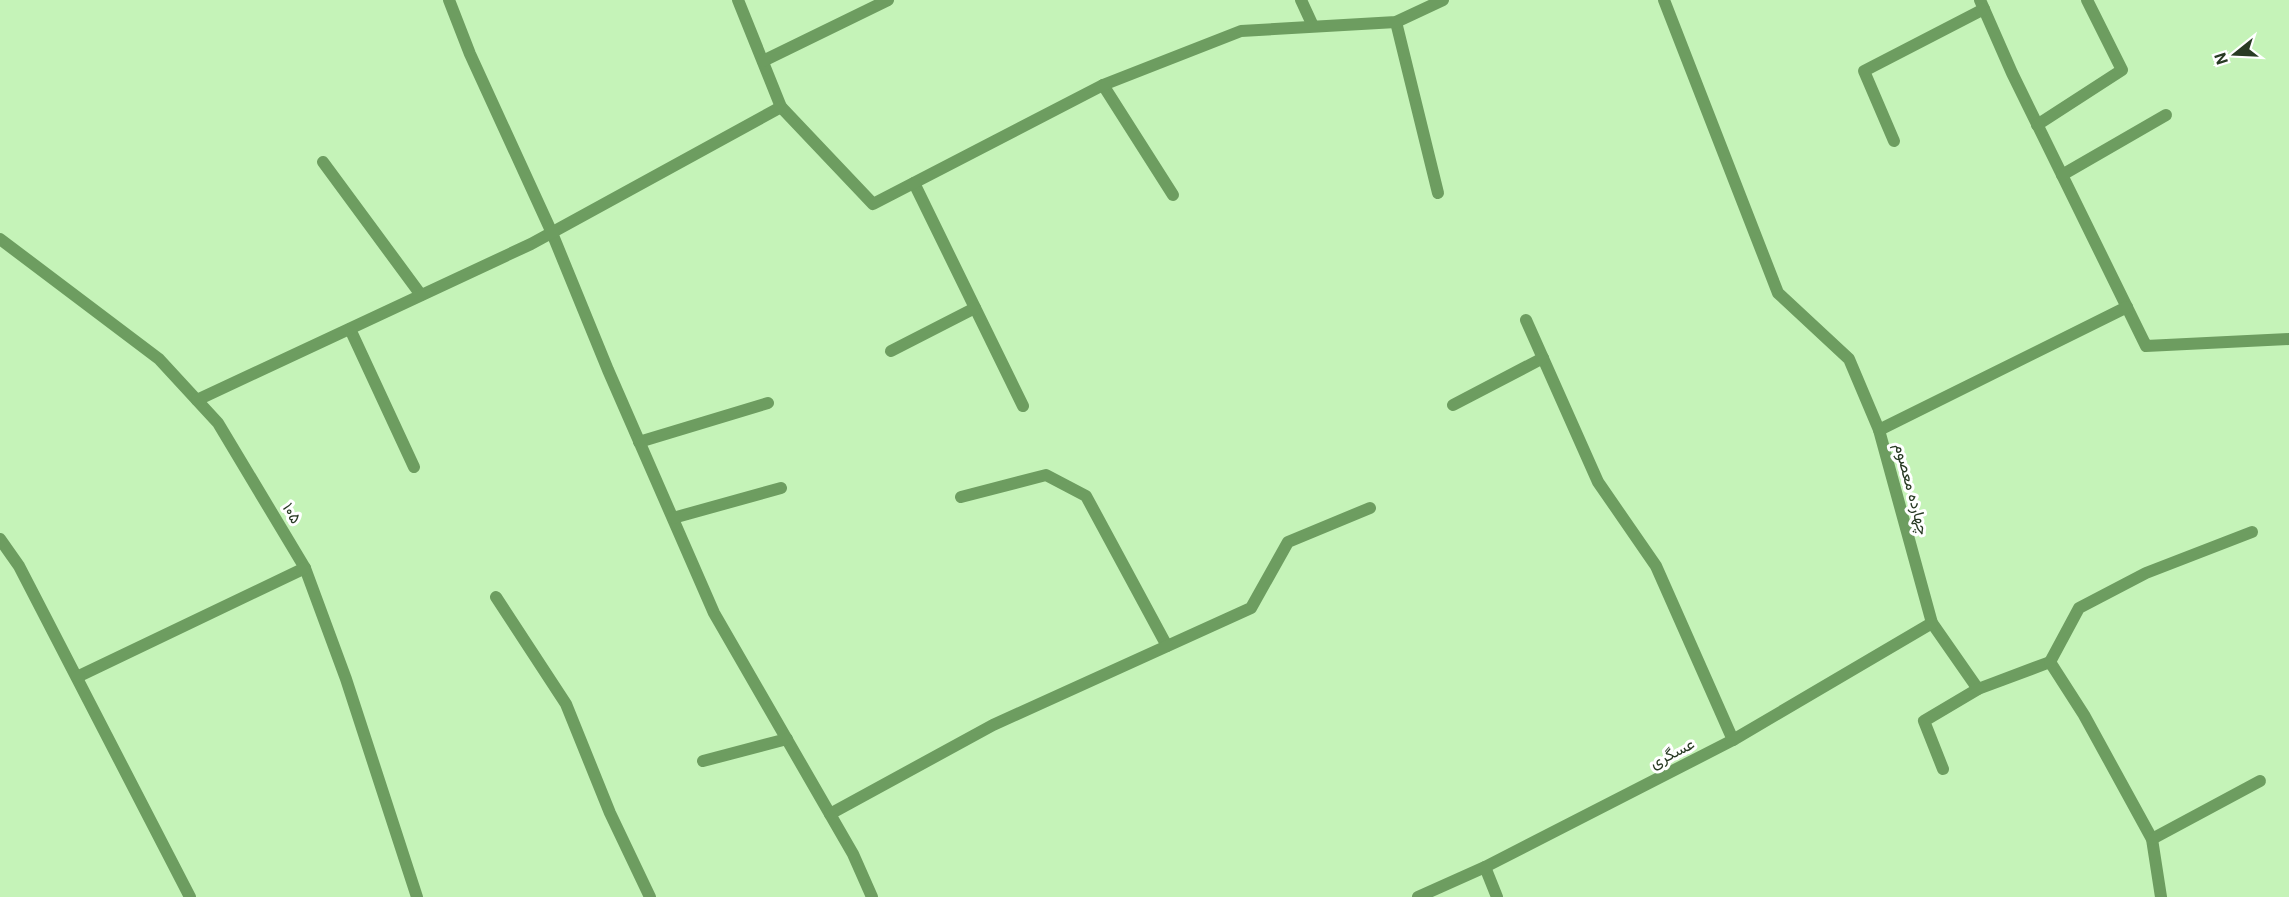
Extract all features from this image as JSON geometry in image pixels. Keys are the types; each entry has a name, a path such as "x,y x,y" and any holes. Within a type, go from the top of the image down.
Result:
{"street":[{"path":"449,0 470,54 552,232 714,613 831,814 853,854 872,897"},
{"path":"738,0 781,106 873,204 1103,85 1241,31 1396,22 1443,0"},
{"path":"763,61 888,0"},
{"path":"1301,0 1313,26"},
{"name":"چهارده معصوم","path":"1664,0 1779,293 1849,358 1879,429 1932,623 1978,689"},
{"path":"2037,125 2121,70 2087,0"},
{"path":"1894,141 1864,71 1982,4 2037,125 2146,346 2289,339"},
{"path":"1396,22 1438,193"},
{"path":"1103,85 1173,195"},
{"path":"197,400 531,244 781,106"},
{"path":"2062,175 2166,115"},
{"path":"323,162 421,296"},
{"path":"914,183 1023,406"},
{"name":"۱۰۵","path":"0,239 159,359 218,423 305,568 346,679 417,897"},
{"path":"1879,429 2127,307"},
{"path":"891,351 975,308"},
{"path":"1526,320 1598,483 1656,566 1733,740"},
{"path":"350,329 414,467"},
{"path":"1453,405 1543,358"},
{"path":"639,441 768,403"},
{"path":"961,497 1046,475 1086,496 1167,646"},
{"path":"673,518 782,488"},
{"path":"831,814 993,725 1251,608 1288,542 1370,508"},
{"path":"1943,769 1924,722 1978,689 2050,662 2079,608 2146,573 2252,532"},
{"path":"0,539 19,566 190,897"},
{"path":"76,677 305,568"},
{"path":"496,597 566,704 610,813 650,897"},
{"name":"عسگری","path":"1418,897 1485,867 1733,740 1932,623"},
{"path":"2050,662 2084,715 2152,839 2161,897"},
{"path":"703,761 787,739"},
{"path":"2152,839 2260,781"},
{"path":"1485,867 1497,897"}]}
